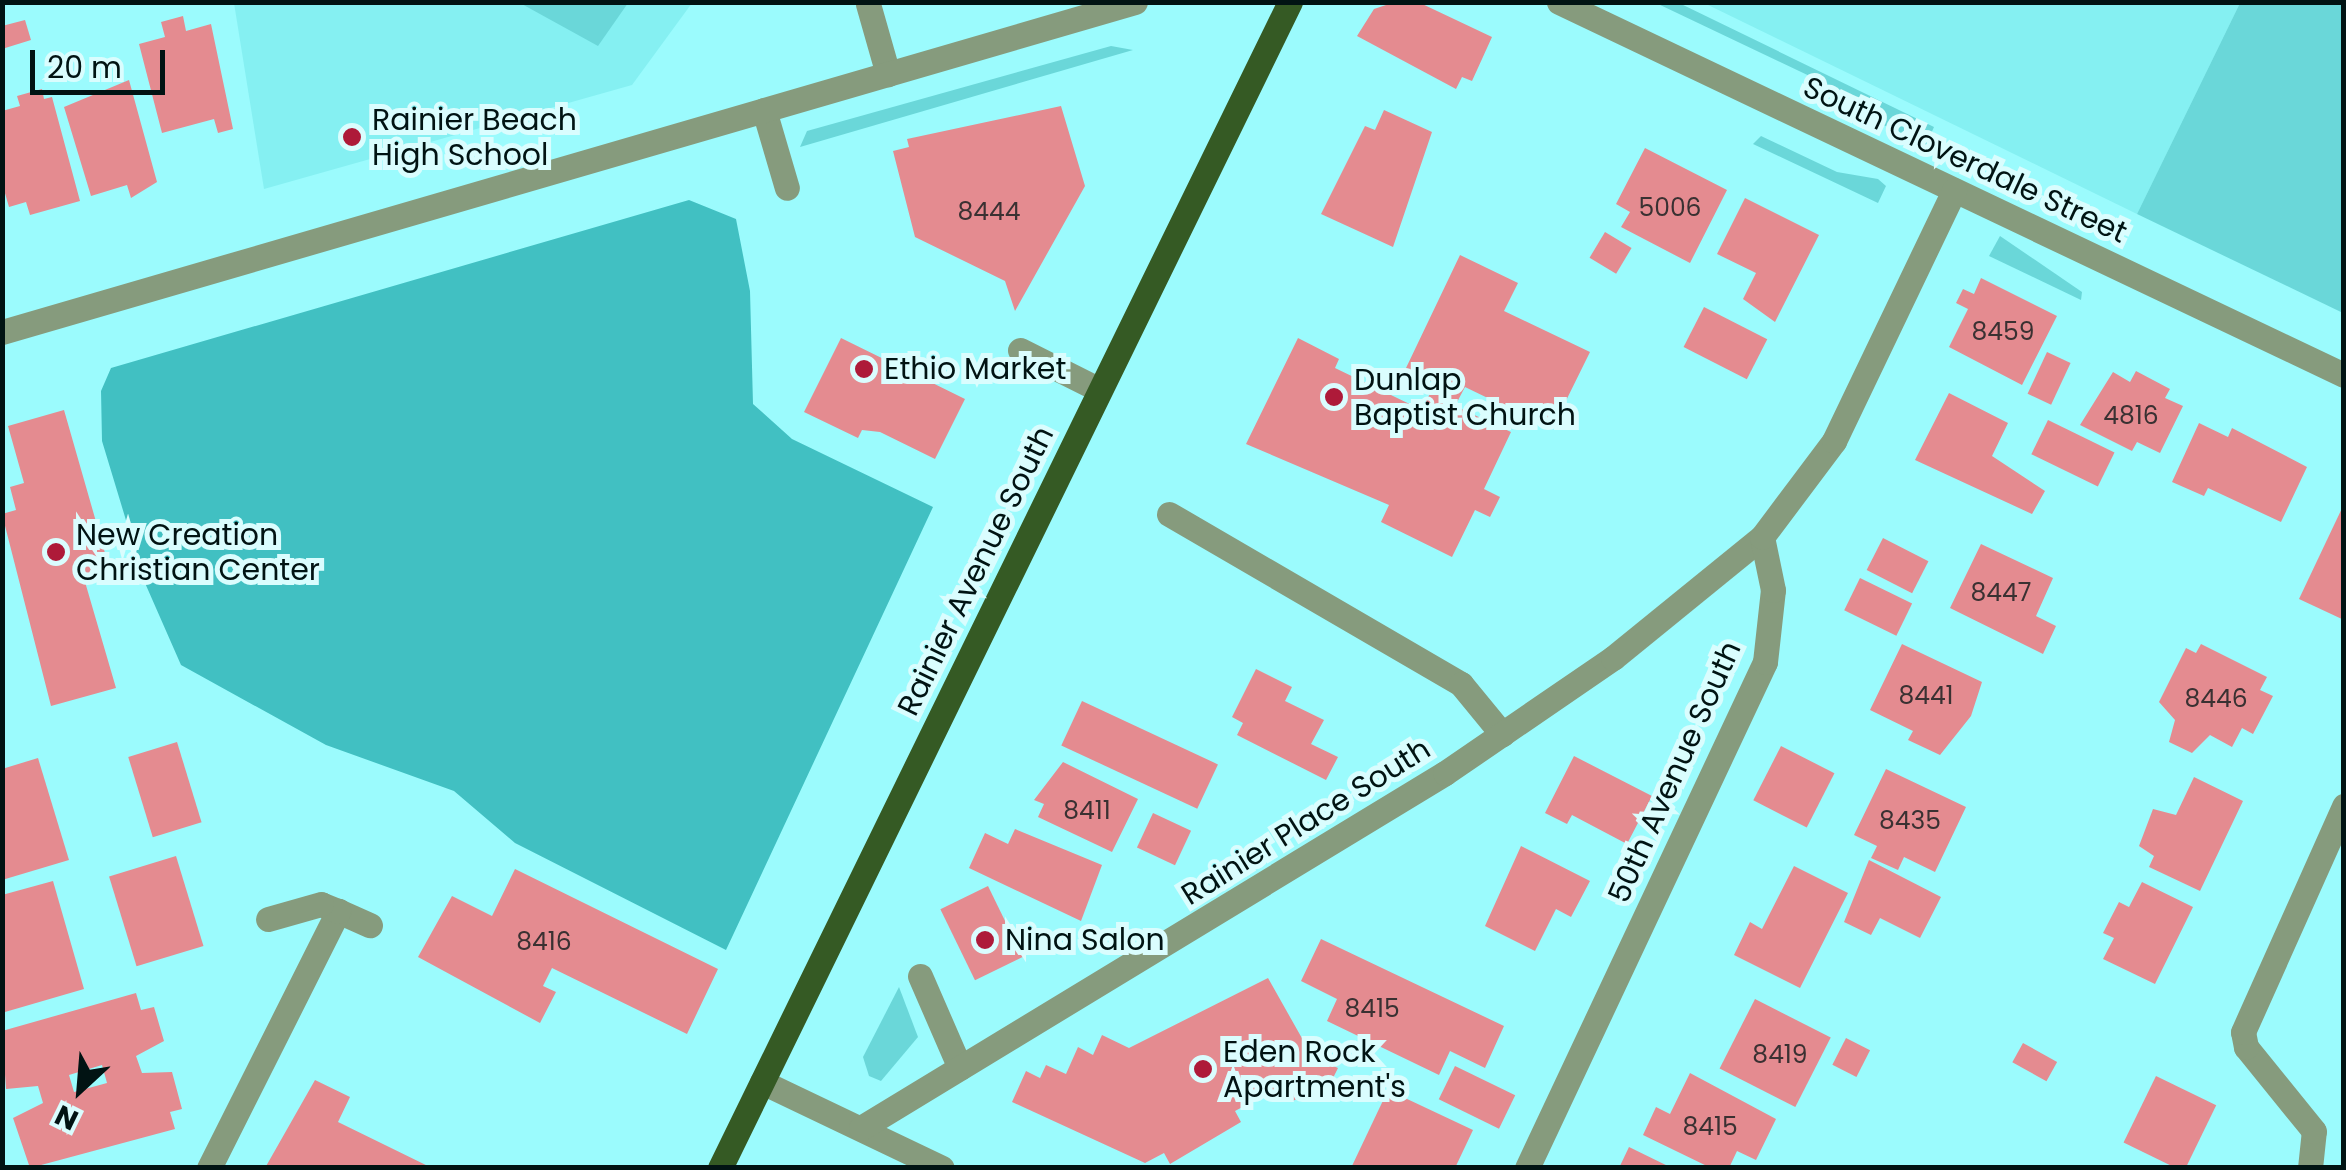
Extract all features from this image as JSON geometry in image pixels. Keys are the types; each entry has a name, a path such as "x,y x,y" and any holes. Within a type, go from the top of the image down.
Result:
{"main road":[{"name":"Rainier Avenue South","path":"720,1168 1290,2"}],"street":[{"path":"1040,2 1048,28"},
{"path":"4,326 1135,2"},
{"name":"South Cloverdale Street","path":"1559,2 2344,375"},
{"path":"868,4 888,74"},
{"path":"764,110 787,188"},
{"path":"1762,537 1834,441 1954,190"},
{"path":"1020,350 1100,390"},
{"path":"1169,514 1462,684 1502,734"},
{"name":"Rainier Place South","path":"861,1128 1242,901 1502,734 1762,537"},
{"name":"50th Avenue South","path":"1526,1168 1765,662 1773,590 1762,537"},
{"path":"2310,1168 2314,1131 2246,1047 2243,1032 2344,806"},
{"path":"268,919 321,904 370,925"},
{"path":"210,1168 338,911"},
{"path":"920,976 960,1068"},
{"path":"762,1082 942,1168"}],"shaded area":[{"name":"Rainier Beach High School","path":"234,3 692,3 632,85 264,189"},
{"path":"520,3 628,3 598,46"},
{"path":"1656,3 1679,3 1934,127 1926,145 1879,123 1860,100"},
{"path":"1704,3 2240,3 2137,214"},
{"path":"2240,3 2343,3 2343,313 2137,214"},
{"path":"1111,46 1133,50 800,147 807,131"},
{"path":"1761,136 1837,172 1878,179 1886,186 1878,203 1753,144"},
{"path":"689,200 736,219 750,291 753,404 792,439 933,507 726,950 515,843 454,791 326,745 181,665 145,583 102,441 101,391 111,368"},
{"path":"2000,236 2082,292 2081,300 1989,256"},
{"path":"899,987 918,1037 881,1081 869,1076 863,1057"}],"building":[{"path":"1395,2 1418,2 1492,37 1472,81 1462,77 1456,89 1357,36 1374,9"},
{"path":"183,16 186,31 211,24 233,129 218,133 214,119 162,133 139,44 165,37 161,22"},
{"path":"25,20 31,40 2,49 2,26"},
{"path":"129,80 157,182 131,198 127,185 91,196 64,107"},
{"path":"42,89 44,99 52,97 80,201 30,215 26,202 9,207 2,183 2,111 20,106 17,96"},
{"path":"1061,106 1085,186 1015,311 1005,281 915,237 893,151 909,147 907,139"},
{"path":"1384,110 1432,132 1393,247 1321,214 1365,126 1375,130"},
{"path":"1645,148 1727,190 1690,263 1621,227 1630,212 1616,204"},
{"path":"1745,198 1819,235 1775,322 1743,299 1756,273 1717,254"},
{"path":"1605,232 1632,248 1616,274 1590,258"},
{"name":"Dunlap Baptist Church","path":"1460,255 1518,283 1504,311 1590,352 1552,429 1465,387 1455,406 1511,432 1484,489 1500,497 1490,517 1475,510 1452,557 1381,522 1389,505 1246,444 1298,338 1339,359 1335,368 1422,410 1435,383 1406,368"},
{"path":"1981,278 2057,316 2022,385 1949,347 1968,309 1956,303 1963,289 1974,294"},
{"path":"1704,307 1767,339 1747,379 1684,347"},
{"name":"Ethio Market","path":"841,338 965,399 935,459 880,432 862,430 858,438 804,412"},
{"path":"2047,352 2071,363 2051,405 2028,394"},
{"path":"2136,371 2170,389 2165,398 2183,406 2160,453 2137,442 2132,451 2080,425 2113,372 2130,382"},
{"path":"1949,393 2008,423 1992,456 2045,491 2032,514 1915,460"},
{"name":"New Creation Christian Center","path":"64,410 109,567 83,575 116,688 51,706 2,514 16,510 10,487 24,483 8,426"},
{"path":"2048,420 2115,452 2098,487 2031,454"},
{"path":"2199,423 2228,437 2232,428 2307,467 2281,522 2208,488 2204,496 2172,482"},
{"path":"2344,504 2344,620 2299,599"},
{"path":"1883,538 1928,561 1912,593 1867,570"},
{"path":"1981,544 2053,578 2036,616 2056,626 2043,654 1950,608"},
{"path":"1860,578 1912,603 1896,636 1844,610"},
{"path":"1902,644 1982,682 1971,716 1940,755 1908,740 1913,731 1870,710"},
{"path":"2201,644 2267,677 2260,690 2273,696 2253,734 2242,728 2232,747 2210,735 2192,753 2169,742 2175,720 2159,702 2186,648 2196,653"},
{"path":"1256,669 1292,687 1285,701 1324,720 1311,744 1338,757 1326,780 1237,735 1243,723 1232,717"},
{"path":"1082,701 1218,764 1197,809 1061,745"},
{"path":"177,742 202,822 153,837 128,757"},
{"path":"1781,746 1834,773 1807,828 1753,800"},
{"path":"1574,756 1652,796 1627,844 1572,815 1567,824 1545,813"},
{"path":"38,758 69,860 2,880 2,769"},
{"path":"1063,762 1138,799 1112,852 1038,817 1044,804 1034,800"},
{"path":"1886,769 1966,807 1935,872 1904,857 1898,870 1871,858 1877,846 1854,835"},
{"path":"2194,777 2243,801 2200,891 2149,867 2154,856 2139,846 2153,809 2176,815"},
{"path":"1153,813 1191,831 1175,865 1137,847"},
{"path":"1015,829 1102,865 1081,921 969,868 985,833 1008,844"},
{"path":"1521,846 1590,881 1571,917 1556,909 1535,951 1485,926"},
{"path":"176,856 203,946 137,966 109,876"},
{"path":"1869,860 1941,897 1920,938 1880,918 1871,935 1844,922"},
{"path":"1794,866 1848,893 1800,988 1734,955 1750,922 1762,929"},
{"path":"515,869 718,969 687,1034 552,968 543,986 556,992 540,1023 418,957 452,896 492,916"},
{"path":"53,881 84,989 5,1012 2,895"},
{"path":"2142,882 2193,907 2155,984 2103,959 2114,938 2103,933 2119,902 2129,907"},
{"name":"Nina Salon","path":"988,886 1023,957 975,980 940,909"},
{"path":"1321,939 1504,1026 1485,1068 1450,1051 1439,1075 1327,1021 1337,999 1301,981"},
{"name":"Eden Rock Apartment's","path":"1268,978 1312,1056 1338,1068 1333,1078 1293,1101 1284,1085 1235,1111 1241,1122 1170,1164 1164,1153 1145,1163 1012,1102 1026,1071 1040,1078 1046,1065 1066,1074 1078,1047 1093,1055 1102,1035 1129,1048"},
{"path":"136,993 141,1010 154,1007 164,1041 136,1056 142,1073 172,1072 182,1109 170,1112 175,1129 30,1168 13,1118 43,1103 38,1086 6,1089 2,1031","holes":["102,1065 107,1083 74,1092 69,1075"]},
{"path":"1755,999 1831,1038 1795,1107 1720,1068"},
{"path":"1846,1038 1870,1050 1856,1077 1832,1065"},
{"path":"2023,1043 2057,1062 2046,1081 2012,1062"},
{"path":"1455,1066 1515,1095 1499,1129 1439,1099"},
{"path":"1690,1073 1776,1119 1756,1160 1737,1151 1729,1168 1711,1168 1643,1135 1656,1107 1670,1114"},
{"path":"2156,1076 2216,1105 2186,1168 2176,1168 2124,1143"},
{"path":"315,1080 350,1097 338,1122 432,1168 265,1168"},
{"path":"1388,1090 1473,1130 1455,1168 1351,1168"},
{"path":"1629,1147 1672,1168 1619,1168"}],"place":[{"name":"Rainier Beach High School","path":"352,137"},
{"name":"Ethio Market","path":"864,369"},
{"name":"Dunlap Baptist Church","path":"1334,397"},
{"name":"New Creation Christian Center","path":"56,552"},
{"name":"Nina Salon","path":"985,940"},
{"name":"Eden Rock Apartment's","path":"1203,1069"}]}
